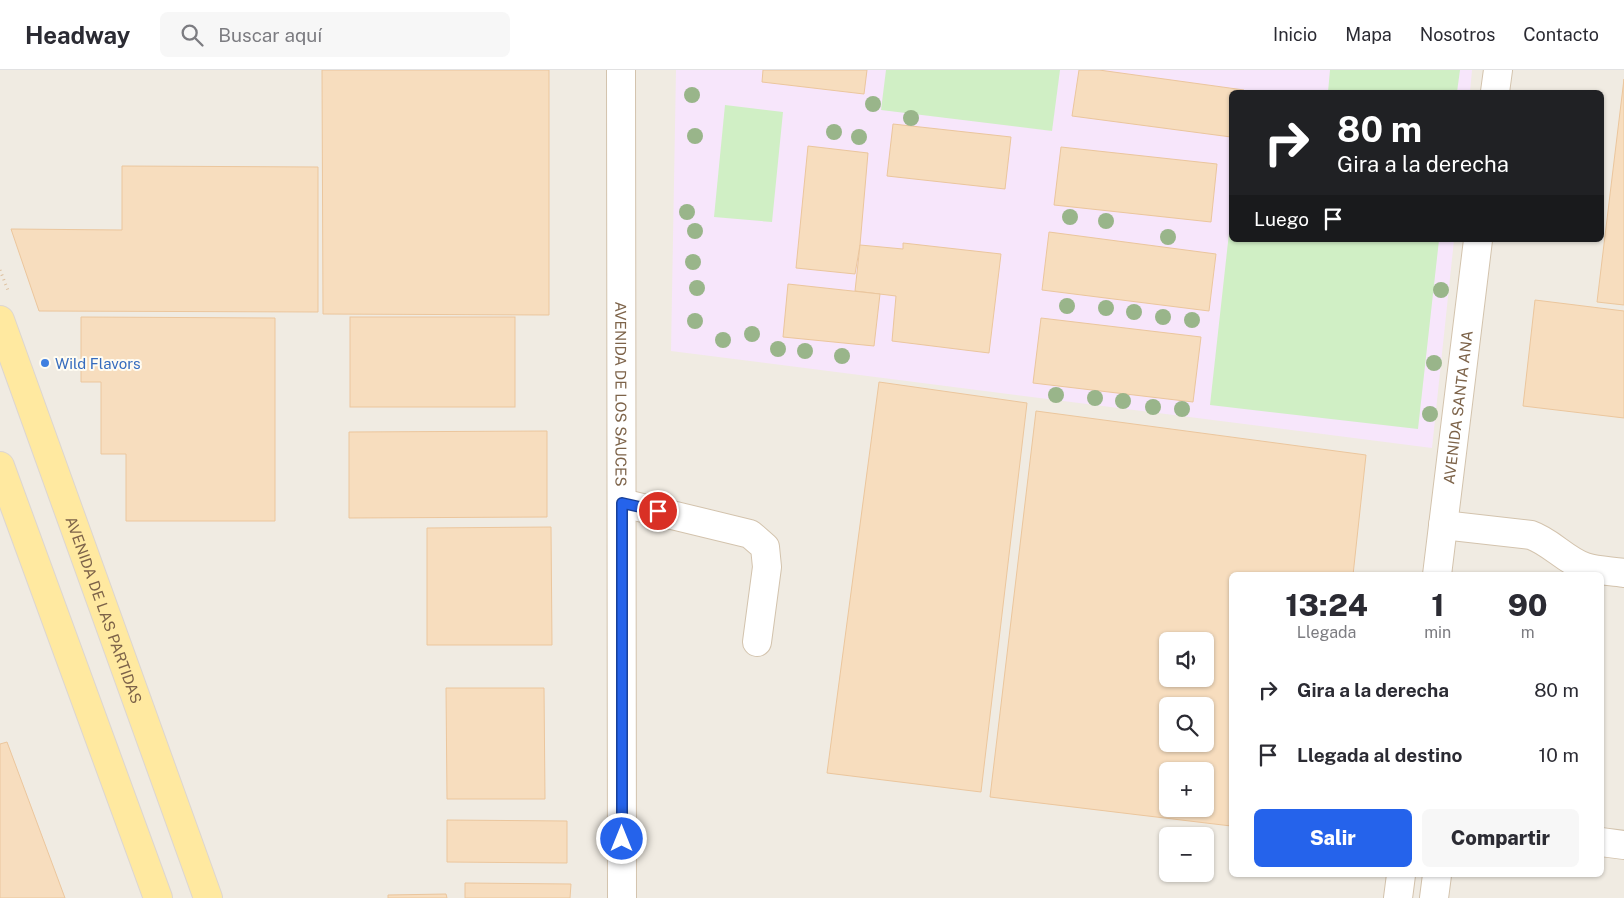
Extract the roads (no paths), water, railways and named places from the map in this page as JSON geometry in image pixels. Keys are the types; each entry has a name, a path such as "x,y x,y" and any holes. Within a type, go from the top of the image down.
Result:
{"main road":[{"name":"AVENIDA DE LAS PARTIDAS","path":"0,320 208,898"},
{"path":"0,466 158,898"}],"street":[{"name":"AVENIDA DE LOS SAUCES","path":"622,70 622,898"},
{"path":"1495,90 1498,70"},
{"name":"AVENIDA SANTA ANA","path":"1437,572 1478,242"},
{"path":"622,503 750,534 765,548 766,567 757,642"},
{"path":"1443,525 1530,535 1542,539 1575,563 1586,568 1624,573"},
{"path":"1604,842 1624,845"},
{"path":"1398,898 1401,877"},
{"path":"1434,898 1436,877"}],"place":[{"name":"Wild Flavors","path":"45,363"}]}
